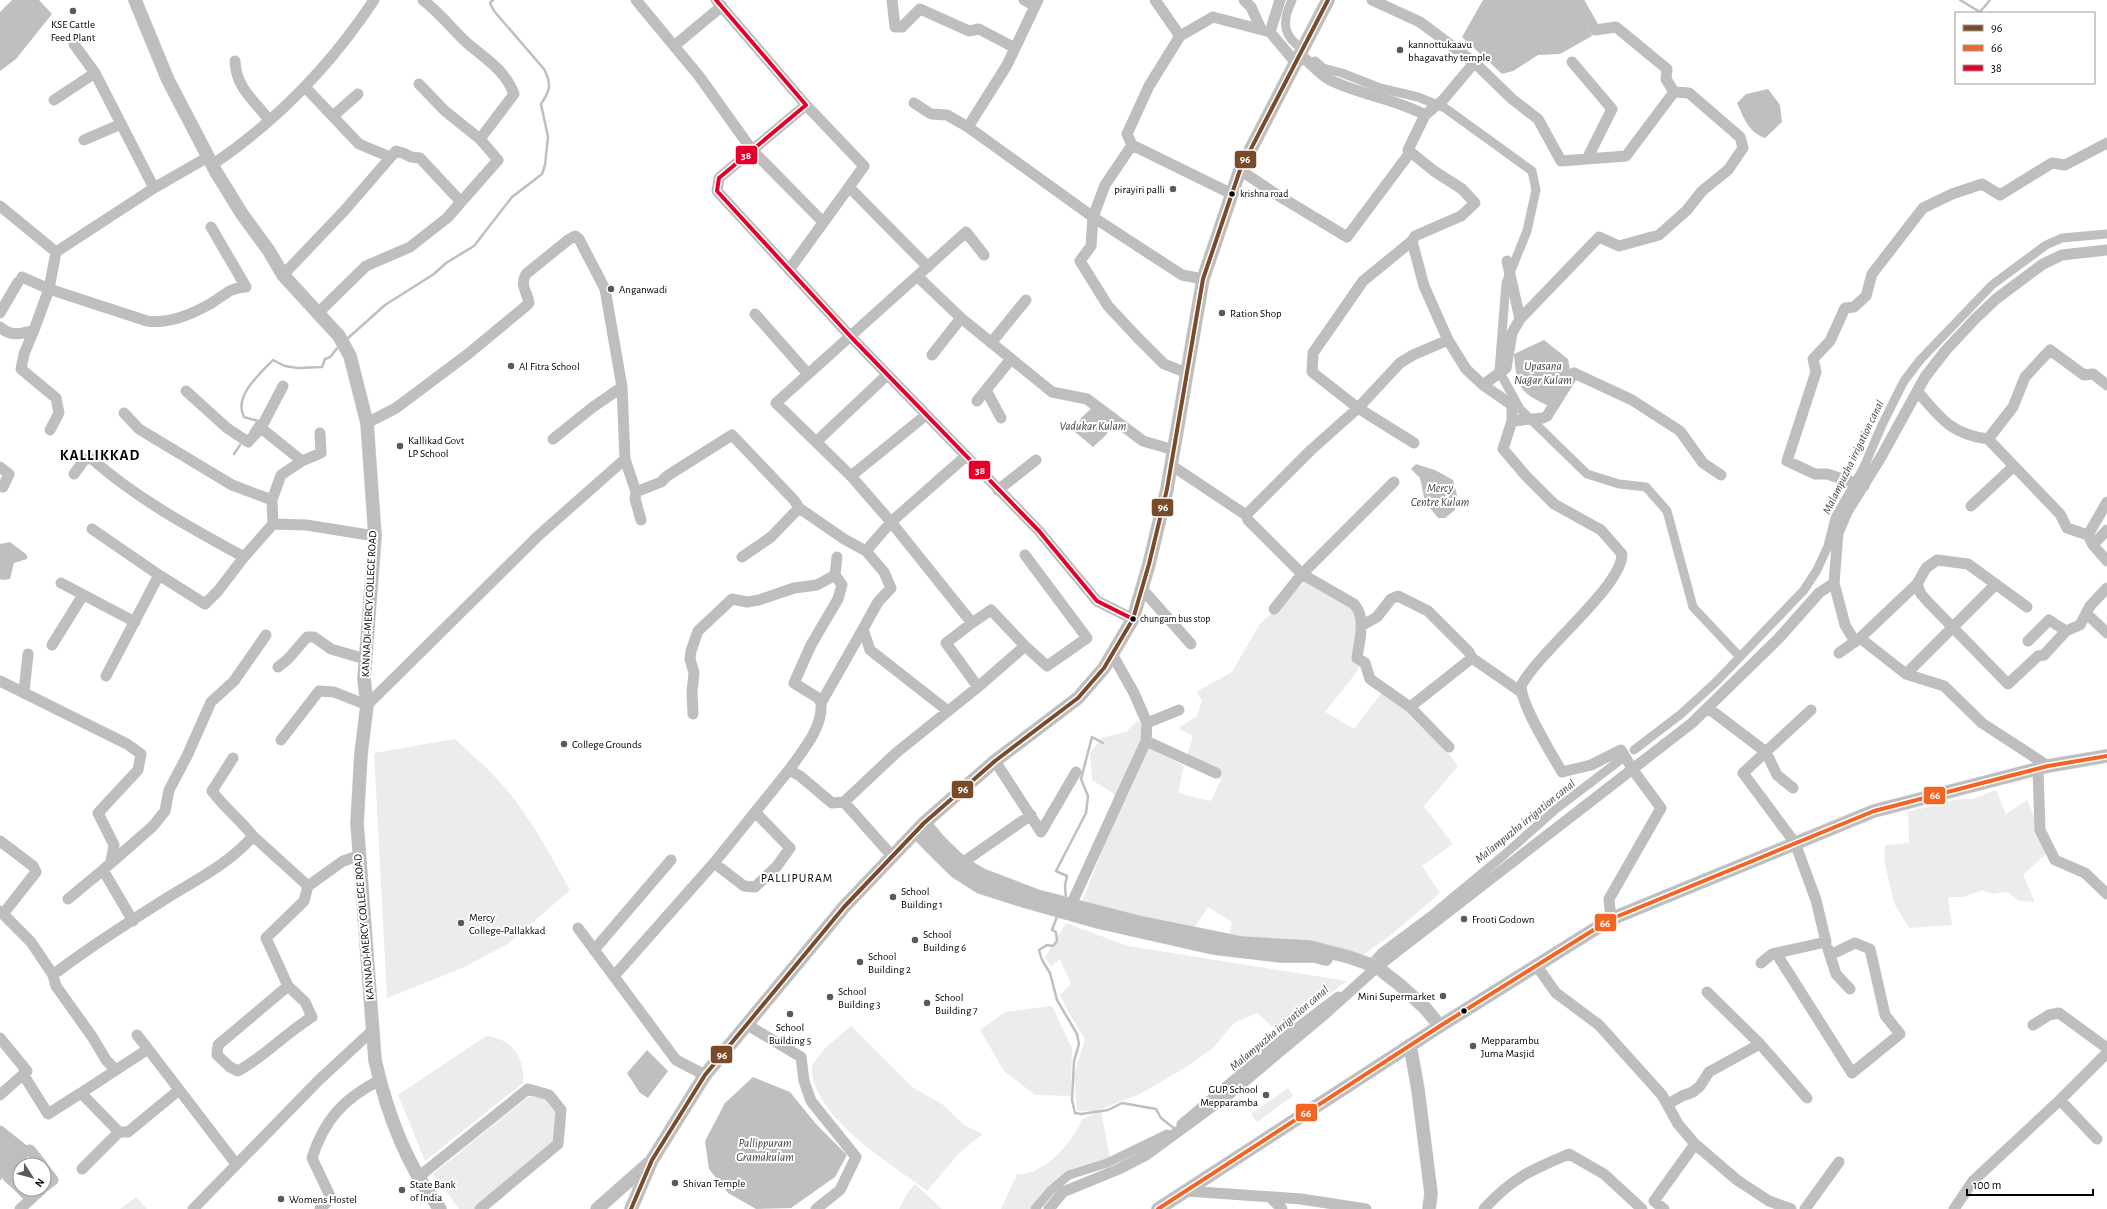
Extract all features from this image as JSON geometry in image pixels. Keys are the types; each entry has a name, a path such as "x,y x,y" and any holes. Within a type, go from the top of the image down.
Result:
{"main road":[{"name":"KANNADI-MERCY COLLEGE ROAD","path":"135,0 168,80 210,161 242,214 269,251 283,274 339,336 350,356 367,423 375,536 364,679 367,705 361,754 357,823 358,856 375,1060 383,1096 400,1140 417,1178 440,1209"},
{"path":"631,1209 652,1160 705,1075 844,907 920,828 995,761 1078,698 1104,668 1133,619 1142,589 1174,450 1203,279 1240,170 1328,0"},
{"path":"1158,1209 1436,1028 1611,919 1874,811 2043,767 2107,756"},
{"path":"920,828 941,843 962,863 982,874 1037,896 1138,922 1242,943 1310,947 1349,956 1400,985 1425,1008 1436,1028"},
{"path":"920,828 961,875 980,887 1024,901 1098,922 1206,947 1282,956 1315,956 1374,970"},
{"path":"1410,1045 1418,1090 1430,1186 1429,1209"},
{"path":"598,1209 652,1160"}],"street":[{"path":"50,430 59,413 56,398 21,369 24,354 49,289 56,252 154,188 210,161 270,120 306,88 342,44 374,0"},
{"path":"423,0 468,43 493,63 511,84 514,94 480,139"},
{"path":"636,0 699,76 752,150 823,222"},
{"path":"892,0 895,28 902,27 920,9 970,31 979,29 1015,48"},
{"path":"968,127 1007,65 1036,3 1024,0"},
{"path":"1155,0 1180,36"},
{"path":"1244,0 1251,7 1266,31 1296,63 1304,58 1329,79 1362,93 1413,109 1425,115"},
{"path":"1266,31 1280,0"},
{"path":"1372,0 1420,22 1474,63 1512,99 1538,119 1561,161 1626,156 1674,92"},
{"path":"1578,0 1595,30 1616,27 1667,69 1666,79 1674,92"},
{"path":"674,46 719,3 806,105 864,166 789,270"},
{"path":"1232,194 1132,145 1127,134 1149,86 1180,36 1213,17 1266,31"},
{"path":"74,44 95,73 154,188"},
{"path":"234,61 235,75 241,85 270,120"},
{"path":"1572,62 1612,108 1587,159"},
{"path":"1240,170 1279,196 1347,236 1410,154 1408,150 1425,115 1443,100 1474,63"},
{"path":"54,100 95,73"},
{"path":"318,313 366,266 410,247 447,218 498,160 480,139 445,111 420,84"},
{"path":"306,88 359,144 390,157"},
{"path":"1484,386 1506,368 1512,333 1520,319 1599,237 1619,246 1659,235 1687,210 1702,191 1728,170 1743,148 1740,137 1689,93 1674,92"},
{"path":"333,116 358,94"},
{"path":"914,103 931,114 947,114 968,127 1093,218 1182,275 1203,279"},
{"path":"806,105 718,178 717,191 850,337 1039,531 1098,601 1133,619"},
{"path":"84,140 120,124"},
{"path":"1860,485 1827,474 1815,474 1788,461 1816,372 1813,359 1830,341 1845,308 1854,307 1866,296 1872,274 1923,208 1952,194 1982,184 2000,195 2052,163 2065,165 2107,143"},
{"path":"1132,145 1105,185 1093,218 1091,246 1080,261 1108,306 1136,337 1164,364 1187,373"},
{"path":"1408,150 1434,171 1462,189 1475,203 1461,216 1415,236 1412,241 1363,281 1313,353 1312,372 1358,408 1414,443"},
{"path":"283,274 344,211 396,151 403,152 411,157 420,158 462,202"},
{"path":"848,187 928,267"},
{"path":"0,206 56,252"},
{"path":"0,313 20,280 146,321 164,322 174,320 210,304 230,290 237,287 246,287 212,227"},
{"path":"972,623 891,522 851,476 776,403 966,232 984,255"},
{"path":"367,423 396,408 468,354 526,306 529,303 524,293 523,279 526,274 575,236 579,239 605,289 622,387 625,459 636,492 635,499 640,520"},
{"path":"1412,241 1424,286 1448,340 1466,369 1484,386 1512,405 1512,421 1503,449 1526,476 1554,504 1601,530 1622,554 1622,562 1604,588 1524,680 1521,692"},
{"path":"2107,250 2062,255 2044,264 1996,299 1946,350 1925,377 1860,485 1838,533 1834,583 1845,625 1857,640 1906,674 1944,686 1982,723 2043,767 2040,830 2055,860 2085,873 2107,894"},
{"path":"1507,261 1520,319"},
{"path":"917,276 961,318 1052,392 1087,399 1143,441 1174,450"},
{"path":"991,343 1026,300"},
{"path":"754,314 808,374"},
{"path":"932,355 961,318"},
{"path":"0,328 5,332 20,335 34,330"},
{"path":"1246,515 1311,450 1358,408 1400,364 1413,355 1448,340"},
{"path":"1988,439 2014,406 2025,377 2050,350 2084,375 2093,374 2107,385"},
{"path":"977,400 1011,359"},
{"path":"1512,421 1543,418 1547,416 1574,373 1632,400 1680,431 1703,462 1721,476"},
{"path":"816,442 887,375"},
{"path":"186,391 227,428 248,442 261,428 283,386"},
{"path":"553,439 593,407 622,387"},
{"path":"986,390 1001,418"},
{"path":"1917,391 1947,425 1970,437 1988,439 2060,514 2067,528 2090,540 2107,561"},
{"path":"124,413 139,429 232,485 272,500"},
{"path":"851,476 926,415"},
{"path":"261,428 302,461"},
{"path":"92,529 159,576 205,604 218,591 244,557 273,524 272,500 280,475 302,461 321,453 320,433"},
{"path":"636,492 661,482 667,476 732,435 794,500 799,508 844,539 866,551 884,572 891,588 878,602 820,703"},
{"path":"866,551 891,522 966,456"},
{"path":"74,474 85,459 92,459 122,484 148,502 244,557"},
{"path":"281,740 319,691 334,692 367,705 538,536 625,459"},
{"path":"998,490 1036,460"},
{"path":"1171,464 1246,515 1248,520 1302,574 1354,604 1359,611 1361,626 1357,658 1365,663 1370,680 1410,707 1449,747"},
{"path":"0,466 9,474 3,487"},
{"path":"1971,506 2014,466"},
{"path":"1274,609 1302,574 1394,482"},
{"path":"2090,540 2107,502"},
{"path":"742,557 771,537 799,508"},
{"path":"273,524 306,525 375,536"},
{"path":"2090,540 2107,530"},
{"path":"978,687 946,643 991,610 1046,666 1087,638 1025,555"},
{"path":"614,976 756,813 814,734 822,714 820,703 818,698 794,683 811,645 838,599 842,585 835,575 837,557"},
{"path":"1839,653 1857,640 1917,584 1926,568 1937,560 1968,564 2027,607"},
{"path":"693,714 692,692 694,673 690,659 690,650 698,631 732,600 747,602 759,600 794,588 817,585 835,575"},
{"path":"106,676 159,576"},
{"path":"61,583 135,622"},
{"path":"1049,1209 1063,1192 1146,1156 1228,1095 1325,1014 1374,970 1568,817 1633,770 1708,708 1779,638 1819,593 1834,583"},
{"path":"1917,584 1924,598 2008,684 2038,656 2044,655 2066,631 2080,625 2090,606 2107,588"},
{"path":"1906,674 1952,626 1996,584"},
{"path":"1142,589 1191,644"},
{"path":"52,645 83,595"},
{"path":"1361,626 1378,617 1391,598 1398,596 1428,611 1458,639 1470,652 1472,658 1521,692 1562,772 1591,765 1621,750 1633,770 1661,808 1609,899 1611,919"},
{"path":"2087,614 2107,633"},
{"path":"2028,641 2049,620 2066,631"},
{"path":"863,629 870,650 948,711"},
{"path":"68,899 153,826 164,811 169,790 187,756 211,702 234,681 266,635"},
{"path":"278,667 288,659 307,637 314,637 332,649 365,659"},
{"path":"789,770 800,776 832,803 844,802 896,753 978,687 1025,646"},
{"path":"24,692 28,654"},
{"path":"1071,905 1146,741 1147,723 1134,693 1112,654"},
{"path":"1410,707 1472,658"},
{"path":"0,681 127,744 141,754 138,770 98,813 114,846 111,861"},
{"path":"1708,708 1766,752 1777,775 1793,788"},
{"path":"1147,723 1179,710"},
{"path":"1811,710 1743,773 1795,843 1816,900 1826,942 1836,974 1850,989"},
{"path":"1146,741 1216,773"},
{"path":"233,758 212,791 225,808 236,816 253,836 308,886"},
{"path":"995,761 1041,832 1076,772"},
{"path":"844,802 892,856"},
{"path":"714,863 744,886 755,887 777,866 790,848 756,813"},
{"path":"962,863 1031,815"},
{"path":"54,975 133,921 215,868 247,844 253,836"},
{"path":"0,841 33,866 36,872 1,912 31,942 54,975 56,986 93,1038 106,1060 116,1070"},
{"path":"288,986 218,1045 217,1055 230,1067 238,1071 254,1062 293,1028 312,1017 304,1002 288,986 266,938 304,901 308,886 343,861 358,856"},
{"path":"594,950 671,860"},
{"path":"103,870 133,921"},
{"path":"578,928 676,1060 705,1075"},
{"path":"1761,963 1772,954 1826,942"},
{"path":"1776,953 1852,1073 1900,1034 1885,1015 1870,949 1855,943 1830,955"},
{"path":"1536,965 1556,993 1599,1026 1662,1094 1678,1124 1695,1144 1738,1180 1769,1202 1791,1209"},
{"path":"1707,992 1760,1044 1807,1098"},
{"path":"2033,1025 2050,1015 2059,1013 2107,1048"},
{"path":"746,1024 801,1057 804,1081 811,1101 856,1157 840,1190 816,1209"},
{"path":"192,1209 283,1119 319,1080 373,1030"},
{"path":"137,1036 236,1164"},
{"path":"0,1038 27,1071 0,1095"},
{"path":"1668,1104 1693,1092 1700,1086 1709,1072 1760,1044"},
{"path":"23,1074 48,1114 148,1050"},
{"path":"1954,1209 1973,1180 2060,1100 2107,1053"},
{"path":"320,1209 331,1198 312,1158 316,1145 343,1103 358,1091 380,1080"},
{"path":"82,1169 119,1132 128,1132 179,1090"},
{"path":"417,1178 528,1090 549,1095 560,1110 558,1144 480,1209"},
{"path":"81,1092 119,1132"},
{"path":"2060,1100 2097,1139"},
{"path":"0,1131 25,1151 30,1150 36,1157"},
{"path":"1664,1209 1651,1205 1695,1144"},
{"path":"21,1157 25,1151"},
{"path":"1484,1209 1500,1190 1529,1170 1569,1154 1604,1174 1642,1209"},
{"path":"1805,1209 1839,1162"},
{"path":"12,1171 8,1177 12,1181"},
{"path":"1186,1191 1301,1199 1366,1209"},
{"path":"1270,1197 1282,1209"},
{"path":"20,1209 31,1199"}],"shaded area":[{"path":"1306,581 1352,606 1362,631 1359,669 1325,712 1354,729 1383,691 1423,720 1458,766 1424,806 1453,844 1422,866 1440,893 1392,934 1362,956 1316,942 1272,942 1229,936 1232,922 1208,907 1193,930 1133,918 1083,900 1119,806 1113,793 1092,780 1090,753 1101,738 1126,732 1137,721 1148,726 1145,744 1184,766 1178,793 1211,801 1221,779 1187,755 1193,736 1178,728 1197,716 1202,700 1196,692 1232,672 1259,625"},
{"path":"455,739 489,771 513,797 540,837 570,890 508,944 462,968 387,998 374,753"},
{"path":"1996,790 2006,814 2027,800 2049,851 2023,875 2035,902 2019,901 2007,892 1992,894 1982,890 1964,897 1948,897 1952,925 1909,928 1894,903 1884,859 1885,845 1909,843 1908,812 1959,799 1973,799"},
{"path":"1066,923 1128,946 1347,981 1301,1015 1276,1030 1257,1013 1234,1023 1213,1048 1183,1069 1140,1094 1096,1111 1077,1111 1074,1075 1085,1039 1067,1010 1060,995 1071,984 1060,959 1051,967 1045,957"},
{"path":"1052,1006 1072,1048 1071,1096 1035,1095 1004,1071 980,1030 1005,1012"},
{"path":"851,1026 912,1087 942,1104 964,1125 983,1134 960,1152 927,1191 863,1144 848,1130 834,1116 822,1100 814,1083 812,1076 812,1065 825,1048"},
{"path":"486,1036 503,1041 515,1051 522,1066 523,1083 425,1161 398,1095"},
{"path":"1288,1088 1293,1096 1257,1122 1251,1114"},
{"path":"538,1095 551,1104 561,1115 565,1128 561,1144 480,1209 459,1209 433,1174 528,1097"},
{"path":"1101,1111 1110,1158 1061,1176 1043,1191 1030,1209 1001,1209 1017,1174 1027,1173 1047,1164 1072,1138 1082,1119"},
{"path":"915,1184 942,1209 899,1209 908,1192"},
{"path":"136,1197 147,1209 120,1209"}],"water":[{"path":"12,0 39,0 52,14 16,59 0,71 0,12"},
{"path":"1483,0 1575,0 1579,12 1592,36 1560,54 1538,55 1513,71 1502,74 1462,37"},
{"path":"1768,89 1780,105 1782,122 1765,138 1754,132 1747,124 1737,103 1746,94"},
{"name":"Upasana Nagar Kulam","path":"1544,340 1568,359 1571,374 1549,406 1525,392 1521,387 1516,374 1514,354"},
{"name":"Vadukar Kulam","path":"1095,405 1113,422 1106,435 1093,447 1074,431 1082,417"},
{"name":"Mercy Centre Kulam","path":"1416,464 1435,470 1453,480 1457,495 1455,510 1445,518 1438,518 1425,502 1420,478 1411,469"},
{"path":"10,542 27,555 27,559 14,563 10,579 2,580 0,579 0,544"},
{"path":"647,1050 668,1071 648,1098 640,1093 627,1073"},
{"name":"Pallippuram Gramakulam","path":"753,1077 790,1092 816,1124 847,1155 835,1177 791,1208 756,1209 728,1193 709,1169 705,1141 725,1103"},
{"path":"0,1137 20,1152 17,1157 12,1157 12,1164 0,1181"}],"waterway":[{"path":"347,339 385,305 434,274 446,263 474,246 512,197 542,174 545,165 548,137 541,104 549,87 547,74 494,11 490,3 493,0"},
{"path":"1292,0 1287,12 1286,30 1288,35 1297,45"},
{"path":"1960,0 1980,12 1990,0"},
{"path":"1315,61 1323,68 1342,73 1380,88 1418,97 1445,108 1532,171 1536,190 1527,231 1506,283 1499,371 1520,409 1587,474 1619,484 1646,487 1667,511 1693,607 1739,656"},
{"name":"Malampuzha irrigation canal","path":"1634,750 1681,714 1716,682 1804,590 1817,570 1828,546 1835,518 1863,469 1882,425 1904,381 1920,360 1992,285 2046,245 2062,238 2107,234"},
{"path":"251,431 258,421 244,417 242,401 245,393 255,379 273,360 285,366 297,368 322,367 325,359 330,357 339,346"},
{"path":"234,454 240,445"},
{"path":"1066,899 1065,885 1067,876 1056,871 1086,813 1088,796 1081,779 1092,737 1103,743"},
{"name":"Malampuzha irrigation canal","path":"1373,962 1382,952 1433,914 1504,855 1556,809 1619,761"},
{"path":"1058,914 1052,930 1056,932 1057,941 1053,946 1047,945 1039,950 1042,960 1050,973 1057,1000 1077,1034 1079,1044 1074,1061 1072,1100 1075,1113 1081,1114 1108,1110 1122,1103 1156,1109 1161,1118 1175,1129"},
{"name":"Malampuzha irrigation canal","path":"1181,1124 1279,1041 1338,996"},
{"name":"Malampuzha irrigation canal","path":"1035,1209 1050,1191 1069,1175 1107,1163 1167,1134"}],"transit line":[{"name":"38","path":"716,0 806,105 719,178 717,191 851,337 1039,531 1097,601 1133,619"},
{"name":"96","path":"631,1209 652,1160 705,1075 844,907 924,823 995,761 1078,698 1104,668 1133,619 1149,564 1167,489 1203,279 1240,170 1328,0"},
{"name":"66","path":"1158,1209 1440,1026 1611,919 1874,811 2048,766 2107,756"}],"place":[{"name":"KSE Cattle Feed Plant","path":"73,11"},
{"name":"kannottukaavu bhagavathy temple","path":"1400,50"},
{"name":"pirayiri palli","path":"1173,189"},
{"name":"krishna road","path":"1232,194"},
{"name":"Anganwadi","path":"611,289"},
{"name":"Ration Shop","path":"1222,313"},
{"name":"Al Fitra School","path":"511,366"},
{"name":"Kallikad Govt LP School","path":"400,446"},
{"name":"chungam bus stop","path":"1133,619"},
{"name":"College Grounds","path":"564,744"},
{"name":"School Building 1","path":"893,897"},
{"name":"Frooti Godown","path":"1464,919"},
{"name":"Mercy College-Pallakkad","path":"461,923"},
{"name":"School Building 6","path":"915,940"},
{"name":"School Building 2","path":"860,962"},
{"name":"Mini Supermarket","path":"1443,996"},
{"name":"School Building 3","path":"830,997"},
{"name":"School Building 7","path":"927,1003"},
{"name":"School Building 5","path":"790,1014"},
{"name":"Mepparambu Juma Masjid","path":"1473,1046"},
{"name":"GUP School Mepparamba","path":"1266,1095"},
{"name":"Shivan Temple","path":"675,1183"},
{"name":"State Bank of India","path":"402,1190"},
{"name":"Womens Hostel","path":"281,1199"}],"district":[{"name":"KALLIKKAD","path":"100,455"},
{"name":"PALLIPURAM","path":"797,878"}]}
